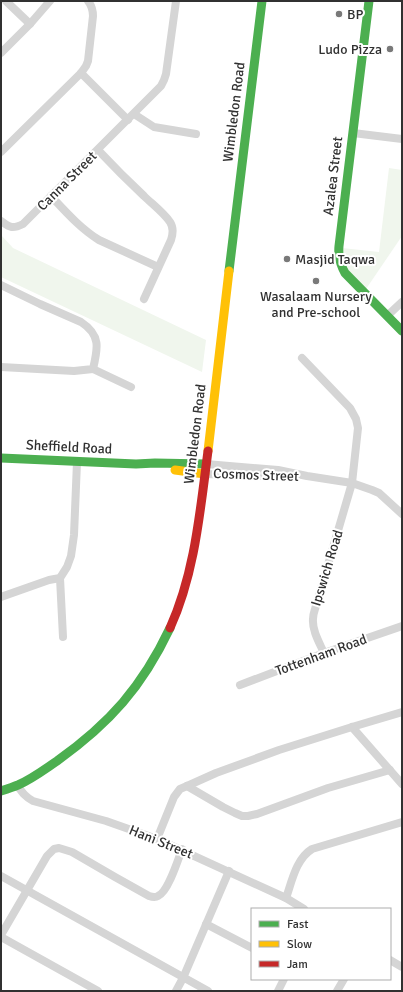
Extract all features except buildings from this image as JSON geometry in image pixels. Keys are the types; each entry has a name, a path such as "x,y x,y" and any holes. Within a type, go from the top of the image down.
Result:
{"street":[{"path":"6,1 30,24"},
{"path":"1,53 30,24 50,1"},
{"path":"1,152 81,73 86,66 88,61 93,16 92,5 88,1"},
{"name":"Canna Street","path":"1,221 9,227 16,227 23,224 161,86 164,80 176,1"},
{"name":"Wimbledon Road","path":"1,791 18,785 63,757 81,744 122,705 138,685 161,647 180,605 192,562 205,474 262,1"},
{"name":"Azalea Street","path":"369,1 339,246 339,259 340,265 345,274 402,331"},
{"path":"81,73 131,116 154,127 196,134"},
{"path":"353,133 402,139"},
{"path":"98,150 170,223 173,228 171,240 144,299"},
{"path":"51,196 84,230 91,235 158,267"},
{"path":"1,285 81,322 91,329 96,338 93,369"},
{"path":"387,316 402,302"},
{"name":"Ipswich Road","path":"302,358 350,408 354,413 358,428 352,483 314,609 313,627 324,653"},
{"path":"1,367 74,371 93,369 131,387"},
{"name":"Sheffield Road","path":"1,458 136,464 206,464"},
{"path":"63,636 60,578 67,567 71,556 74,535 77,462"},
{"name":"Sheffield Road","path":"136,464 155,468 182,470 205,474"},
{"name":"Cosmos Street","path":"206,464 278,470 352,483 379,493 402,514"},
{"name":"Cosmos Street","path":"205,474 293,477 307,476"},
{"path":"1,597 49,580 60,578"},
{"name":"Tottenham Road","path":"240,685 324,653 402,626"},
{"path":"156,839 174,797 180,790 187,786 216,773 279,750 402,712"},
{"path":"352,727 402,784"},
{"path":"187,786 222,807 242,816 248,816 328,788 390,770"},
{"name":"Hani Street","path":"18,785 28,799 106,821 156,839 229,871 286,898 302,908"},
{"path":"286,898 299,862 306,852 402,822"},
{"path":"98,991 1,936 47,856 54,849 59,848 72,852 149,896 157,897 164,892 182,850"},
{"path":"176,991 229,871"},
{"path":"1,876 208,991"},
{"path":"206,924 251,947"},
{"path":"391,961 402,967"},
{"path":"278,991 284,980"},
{"path":"337,991 343,980"}],"shaded area":[{"path":"389,168 402,170 402,236 366,289 349,272 342,248 379,252"},
{"path":"1,235 13,248 206,340 202,372 1,277"}],"traffic: fast":[{"path":"229,271 262,1"},
{"path":"369,1 339,246 339,257 345,273 402,331"},
{"path":"1,458 136,464 206,464"},
{"path":"1,791 23,783 43,771 76,747 109,718 136,686 148,668 170,628"}],"traffic: slow":[{"path":"208,451 229,271"},
{"path":"175,470 205,474"}],"traffic: jam":[{"path":"170,628 191,564 199,519 208,451"}],"place":[{"name":"BP","path":"339,14"},
{"name":"Ludo Pizza","path":"390,49"},
{"name":"Masjid Taqwa","path":"287,259"},
{"name":"Wasalaam Nursery and Pre-school","path":"316,281"}]}
